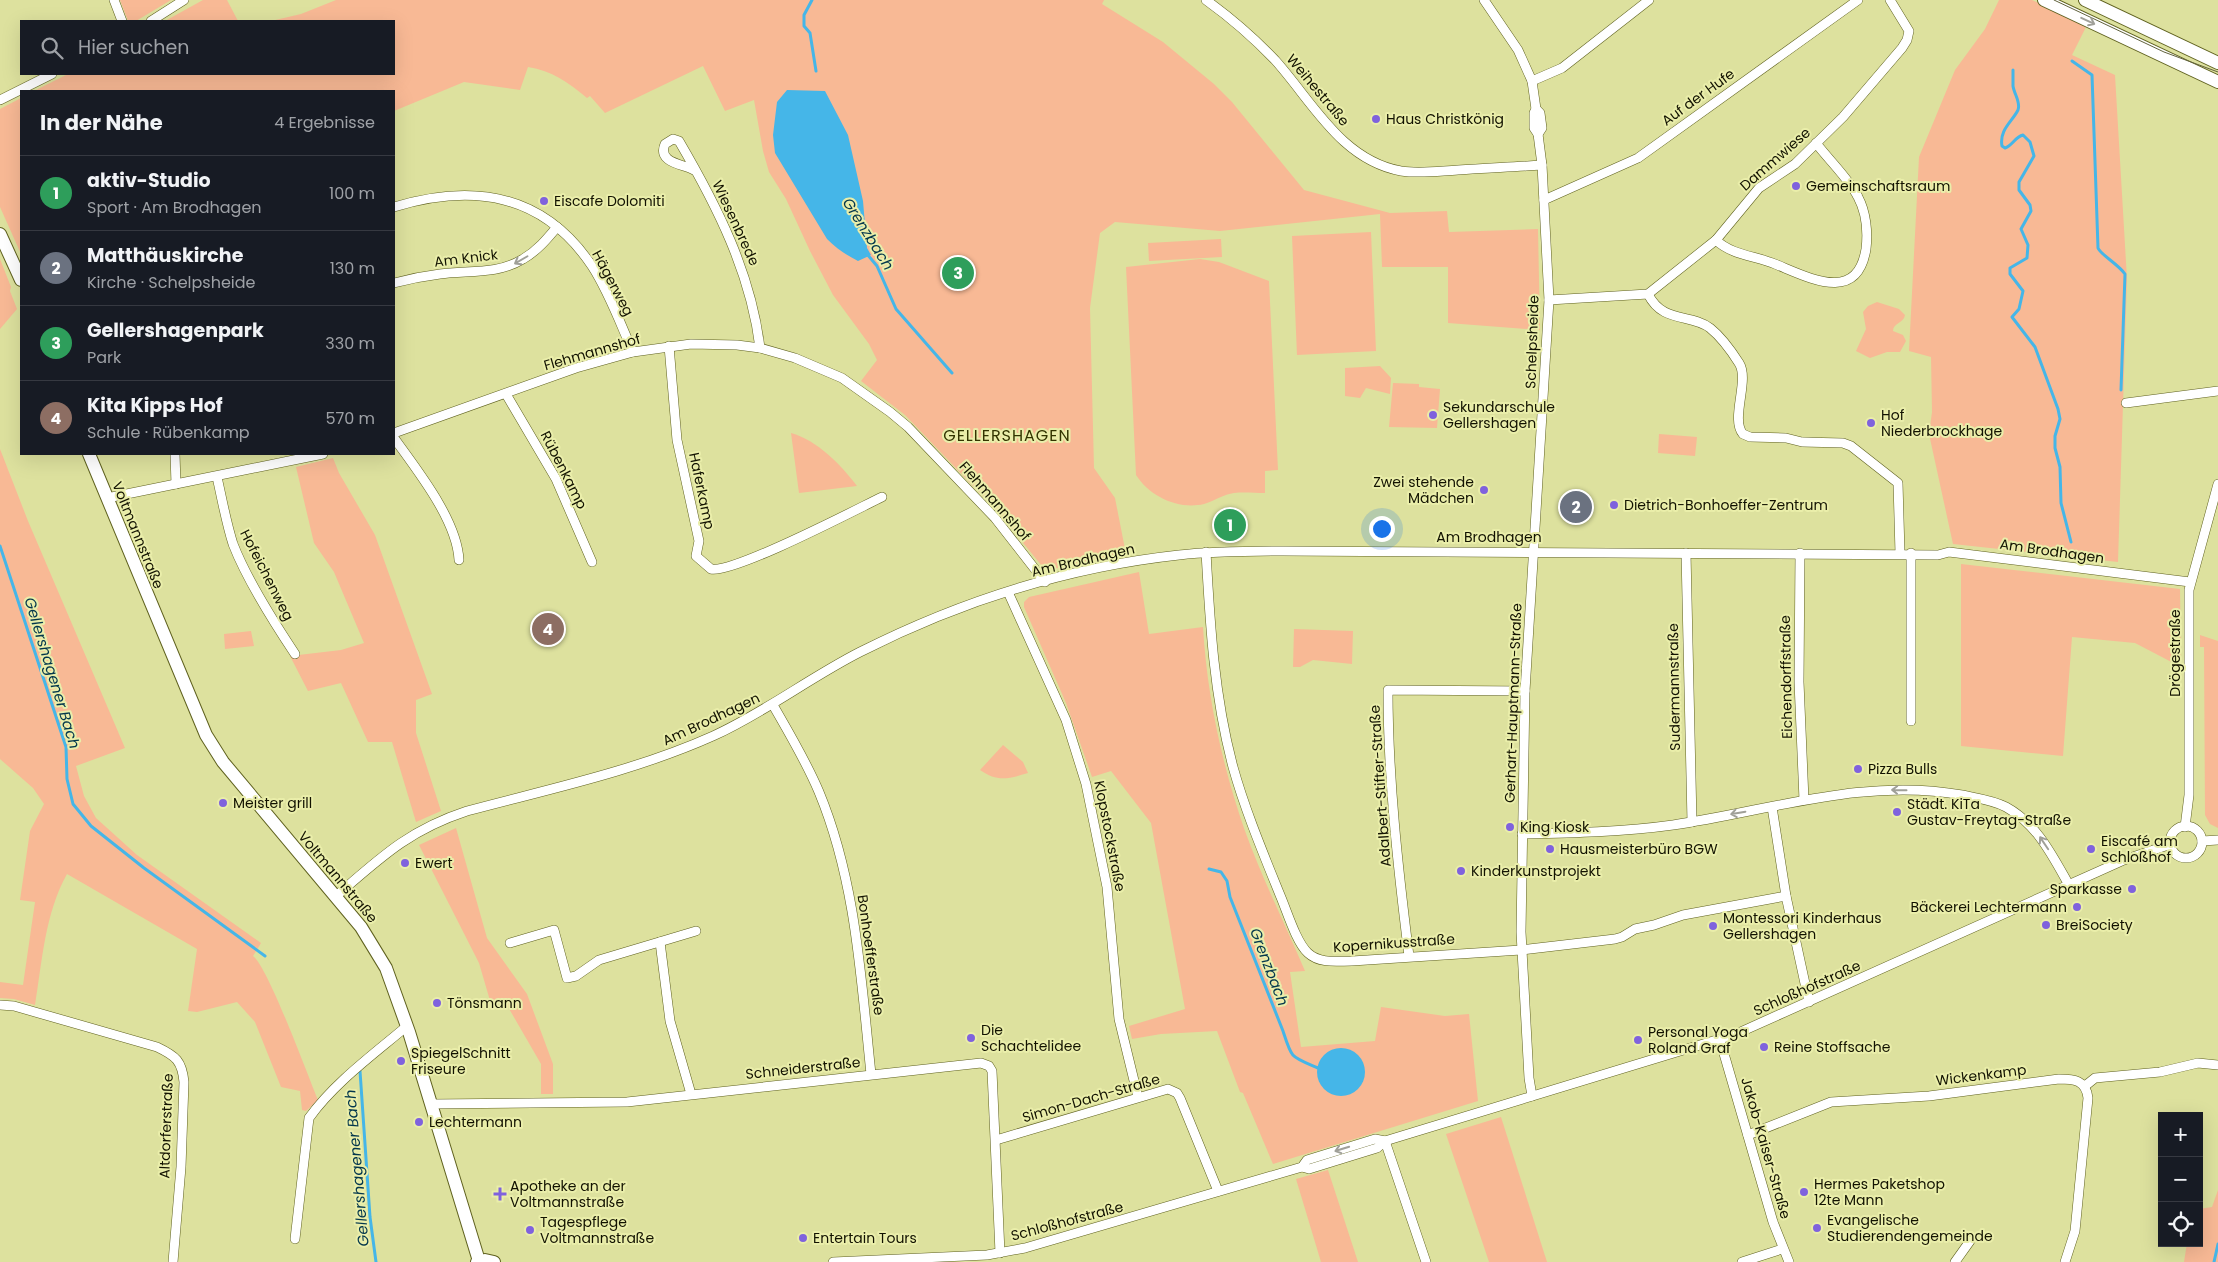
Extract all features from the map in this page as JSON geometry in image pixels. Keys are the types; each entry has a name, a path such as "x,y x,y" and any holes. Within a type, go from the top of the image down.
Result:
{"street":[{"path":"114,0 122,20"},
{"path":"153,20 184,0"},
{"name":"Weihestraße","path":"1206,0 1242,29 1275,60 1331,130 1352,147 1374,161 1396,170 1420,172 1542,165"},
{"name":"Schelpsheide","path":"1484,0 1518,50 1532,81 1536,109 1540,113 1542,128 1538,134 1542,165 1549,300 1534,551"},
{"path":"1532,81 1562,68 1649,0"},
{"name":"Auf der Hufe","path":"1544,200 1638,158 1858,0"},
{"name":"Dammwiese","path":"1648,294 1716,240 1759,188 1789,169 1843,117 1905,44 1909,30 1890,0"},
{"path":"2044,0 2218,82"},
{"path":"2085,0 2218,63"},
{"path":"0,100 50,75"},
{"path":"1716,240 1723,246 1736,252 1761,258 1800,274 1827,281 1842,282 1857,274 1863,262 1867,236 1862,204 1855,191 1816,142"},
{"name":"Wiesenbrede","path":"694,170 721,218 741,263 756,316 760,348"},
{"name":"Hägerweg","path":"395,207 438,196 484,196 506,200 542,216 576,245 592,267 611,303 632,352"},
{"name":"Am Knick","path":"395,283 440,274 486,272 507,267 523,260 537,250 557,228"},
{"path":"0,234 20,278"},
{"path":"1549,300 1648,294 1653,302 1665,312 1709,327 1738,363 1742,372 1739,425 1743,434 1750,437 1847,444 1895,480 1899,489 1900,553"},
{"name":"Flehmannshof","path":"395,434 576,368 632,352 669,346 712,343 760,348 795,358 842,378 890,412 995,518 1045,582"},
{"name":"Haferkamp","path":"669,346 678,440 699,541 696,556 711,569 721,569 767,552 882,497"},
{"path":"2126,403 2218,391"},
{"name":"Rübenkamp","path":"506,394 556,479 592,562"},
{"path":"395,439 429,489 453,529 459,546 459,560"},
{"name":"Voltmannstraße","path":"89,455 206,735 228,768 361,927 380,957 397,994 432,1104 478,1262"},
{"path":"175,455 176,484"},
{"path":"107,498 318,455"},
{"name":"Hofeichenweg","path":"217,477 231,536 237,552 269,613 295,654"},
{"name":"Drögestraße","path":"2185,827 2189,795 2190,582 2218,484"},
{"name":"Gerhart-Hauptmann-Straße","path":"1532,1096 1529,1078 1521,950 1525,691 1534,551"},
{"name":"Am Brodhagen","path":"336,897 388,851 420,830 441,820 467,811 662,757 720,732 773,705 822,672 900,632 952,610 1008,592 1122,564 1206,552 1960,553 2190,582"},
{"name":"Kopernikusstraße","path":"1206,552 1213,660 1233,766 1262,851 1299,939 1309,954 1322,960 1352,961 1521,950 1615,939 1635,929 1654,925 1676,916 1786,896"},
{"name":"Sudermannstraße","path":"1686,553 1692,822"},
{"name":"Eichendorffstraße","path":"1800,553 1799,682 1804,800"},
{"path":"1911,553 1911,722"},
{"name":"Klopstockstraße","path":"1008,592 1066,720 1086,784 1107,887 1119,1019 1138,1097"},
{"name":"Adalbert-Stifter-Straße","path":"1410,956 1395,834 1388,748 1388,690 1525,691"},
{"name":"Bonhoefferstraße","path":"773,705 800,751 819,793 840,855 856,930 871,1074"},
{"path":"1522,834 1627,830 1692,822 1839,794 1894,790 1956,794 2004,805 2019,815 2043,840 2069,885"},
{"path":"1772,807 1786,896 1809,1002"},
{"path":"2185,827 2195,829 2202,841 2198,852 2187,858 2177,855 2170,844 2173,834 2178,829 2185,827"},
{"path":"2202,841 2218,840"},
{"name":"Schloßhofstraße","path":"833,1262 1000,1253 1080,1234 1218,1190 1302,1167 1307,1160 1375,1139 1385,1140 1720,1040 2131,857 2170,844"},
{"path":"510,943 554,930 567,978 576,976 599,960 696,931"},
{"path":"660,942 670,1021 691,1094"},
{"name":"Altdorferstraße","path":"0,1005 14,1006 157,1047 173,1055 183,1069 181,1168 173,1262"},
{"path":"295,1239 309,1118 359,1066 407,1026"},
{"name":"Jakob-Kaiser-Straße","path":"1720,1040 1782,1249 1789,1262"},
{"path":"2065,1262 2075,1231 2088,1098 2085,1086 2095,1078 2160,1072 2198,1063 2218,1065"},
{"name":"Schneiderstraße","path":"432,1104 607,1102 871,1074 986,1064 992,1071 1000,1253"},
{"name":"Wickenkamp","path":"1748,1135 1831,1102 1938,1095 2059,1079 2080,1081 2085,1086"},
{"name":"Simon-Dach-Straße","path":"996,1140 1163,1089 1173,1090 1177,1093 1218,1190"},
{"path":"1385,1140 1426,1262"},
{"path":"1954,1262 1970,1241"},
{"path":"1742,1262 1782,1249"},
{"path":"478,1262 494,1262"}],"shaded area":[{"path":"120,0 171,0 138,20 128,20"},
{"path":"203,0 227,0 237,20 167,20"},
{"path":"336,0 1104,0 1102,4 1163,42 1214,84 1232,102 1304,190 1390,213 1447,211 1449,232 1538,229 1540,330 1448,323 1448,267 1382,267 1380,214 1220,231 1115,222 1100,233 1090,308 1094,468 1115,498 1126,554 1048,570 1042,566 996,510 905,415 861,381 877,360 869,344 833,295 786,199 769,172 763,151 754,100 725,111 703,66 605,113 590,96 587,98 552,74 528,67 520,90 464,82 395,111 395,90 36,90 66,75 395,75 395,20 275,20 301,14"},
{"path":"1999,0 2032,0 2087,25 2072,55 2115,75 2127,279 2118,562 1953,544 1929,434 1932,412 1931,357 1909,351 1919,157 1955,70 1985,29"},
{"path":"20,99 20,252 0,207 0,109"},
{"path":"1371,232 1376,351 1297,355 1292,236"},
{"path":"1221,239 1222,257 1149,261 1148,243"},
{"path":"0,259 17,309 0,329"},
{"path":"1200,259 1219,262 1269,281 1278,470 1265,471 1265,493 1234,493 1204,504 1185,505 1166,500 1157,495 1149,490 1136,475 1126,267"},
{"path":"1877,302 1899,309 1905,315 1903,320 1893,328 1893,331 1903,335 1906,341 1900,352 1887,352 1870,358 1856,351 1866,329 1863,312 1868,306"},
{"path":"1380,366 1391,378 1390,394 1366,388 1360,398 1345,396 1345,368"},
{"path":"1393,383 1419,384 1419,387 1440,389 1437,428 1389,427"},
{"path":"791,433 810,441 828,454 857,486 799,493"},
{"path":"1659,434 1697,437 1695,456 1658,453"},
{"path":"0,449 28,521 125,748 76,766 84,796 96,818 137,855 261,943 253,956 260,964 278,1000 318,1100 306,1111 302,1110 300,1091 281,1087 255,1022 237,1002 197,1012 188,1011 197,949 67,874 49,921 35,1005 14,999 0,998 0,982 23,985 35,902 20,900 30,831 44,804 33,788 0,759"},
{"path":"333,458 339,473 375,535 432,694 416,700 416,733 441,811 416,822 392,742 368,742 341,683 308,691 290,656 341,650 364,643 334,572 314,543 296,467"},
{"path":"1961,564 2180,589 2181,667 2135,643 2072,637 2063,756 1961,746"},
{"path":"1139,572 1149,634 1203,627 1212,704 1229,781 1245,831 1266,884 1305,971 1290,972 1301,1047 1375,1041 1381,1007 1445,1016 1469,1014 1478,1101 1273,1164 1243,1093 1240,1092 1217,1031 1161,1034 1132,1039 1129,1026 1185,1009 1151,823 1111,771 1092,777 1066,703 1024,607 1024,602 1029,597"},
{"path":"1294,629 1353,631 1352,664 1313,660 1300,667 1293,667"},
{"path":"251,631 254,646 225,649 224,634"},
{"path":"2200,635 2218,641 2218,828 2210,824 2205,815 2204,647 2200,647"},
{"path":"1003,745 1023,762 1028,773 1014,777 997,778 980,770"},
{"path":"456,828 487,938 527,994 553,1064 553,1094 541,1094 541,1064 504,1000 491,1004 479,963 419,845"},
{"path":"1501,1117 1547,1262 1489,1262 1446,1134"},
{"path":"1328,1170 1358,1262 1321,1262 1296,1179"},
{"path":"2218,1190 2218,1262 2184,1262 2186,1247 2203,1247 2203,1208 2212,1207"}],"water":[{"path":"787,90 825,91 848,135 863,201 867,248 871,255 858,261 841,251 827,239 775,153 773,135 777,102"},
{"path":"1336,1048 1346,1048 1358,1055 1365,1067 1365,1077 1358,1089 1346,1096 1336,1096 1328,1092 1321,1085 1317,1077 1317,1067 1321,1059 1328,1052"}],"waterway":[{"name":"Grenzbach","path":"812,0 804,15 804,26 810,33 816,71"},
{"path":"2072,61 2092,75 2098,248 2102,254 2125,274 2121,390"},
{"path":"2013,70 2013,86 2019,107 2002,135 2002,146 2008,147 2018,137 2023,135 2030,142 2034,156 2019,182 2019,190 2030,205 2031,211 2021,229 2028,245 2027,258 2010,268 2010,274 2023,291 2019,309 2012,317 2035,347 2058,409 2060,419 2055,436 2055,448 2060,467 2061,503 2071,542"},
{"name":"Grenzbach","path":"867,254 877,266 896,309 952,373"},
{"name":"Gellershagener Bach","path":"0,546 66,747 67,779 73,804 91,826 144,868 265,956"},
{"name":"Grenzbach","path":"1209,869 1221,872 1227,881 1230,897 1288,1047 1293,1056 1318,1068"},
{"name":"Gellershagener Bach","path":"360,1071 370,1217 376,1262"},
{"path":"2214,1262 2218,1244"}],"tram line":[{"path":"2054,0 2164,52 2218,72"}],"place":[{"name":"Haus Christkönig","path":"1376,119"},
{"name":"Gemeinschaftsraum","path":"1796,186"},
{"name":"Eiscafe Dolomiti","path":"544,201"},
{"name":"Gellershagenpark","path":"958,273"},
{"name":"Sekundarschule Gellershagen","path":"1433,415"},
{"name":"Hof Niederbrockhage","path":"1871,423"},
{"name":"Zwei stehende Mädchen","path":"1484,490"},
{"name":"Dietrich-Bonhoeffer-Zentrum","path":"1614,505"},
{"name":"Matthäuskirche","path":"1576,507"},
{"name":"aktiv-Studio","path":"1230,525"},
{"name":"Kita Kipps Hof","path":"548,629"},
{"name":"Pizza Bulls","path":"1858,769"},
{"name":"Meister grill","path":"223,803"},
{"name":"Städt. KiTa Gustav-Freytag-Straße","path":"1897,812"},
{"name":"King Kiosk","path":"1510,827"},
{"name":"Hausmeisterbüro BGW","path":"1550,849"},
{"name":"Eiscafé am Schloßhof","path":"2091,849"},
{"name":"Ewert","path":"405,863"},
{"name":"Kinderkunstprojekt","path":"1461,871"},
{"name":"Sparkasse","path":"2132,889"},
{"name":"Bäckerei Lechtermann","path":"2077,907"},
{"name":"BreiSociety","path":"2046,925"},
{"name":"Montessori Kinderhaus Gellershagen","path":"1713,926"},
{"name":"Tönsmann","path":"437,1003"},
{"name":"Die Schachtelidee","path":"971,1038"},
{"name":"Personal Yoga Roland Graf","path":"1638,1040"},
{"name":"Reine Stoffsache","path":"1764,1047"},
{"name":"SpiegelSchnitt Friseure","path":"401,1061"},
{"name":"Lechtermann","path":"419,1122"},
{"name":"Hermes Paketshop 12te Mann","path":"1804,1192"},
{"name":"Apotheke an der Voltmannstraße","path":"500,1194"},
{"name":"Evangelische Studierendengemeinde","path":"1817,1228"},
{"name":"Tagespflege Voltmannstraße","path":"530,1230"},
{"name":"Entertain Tours","path":"803,1238"}],"district":[{"name":"GELLERSHAGEN","path":"1007,435"}]}
